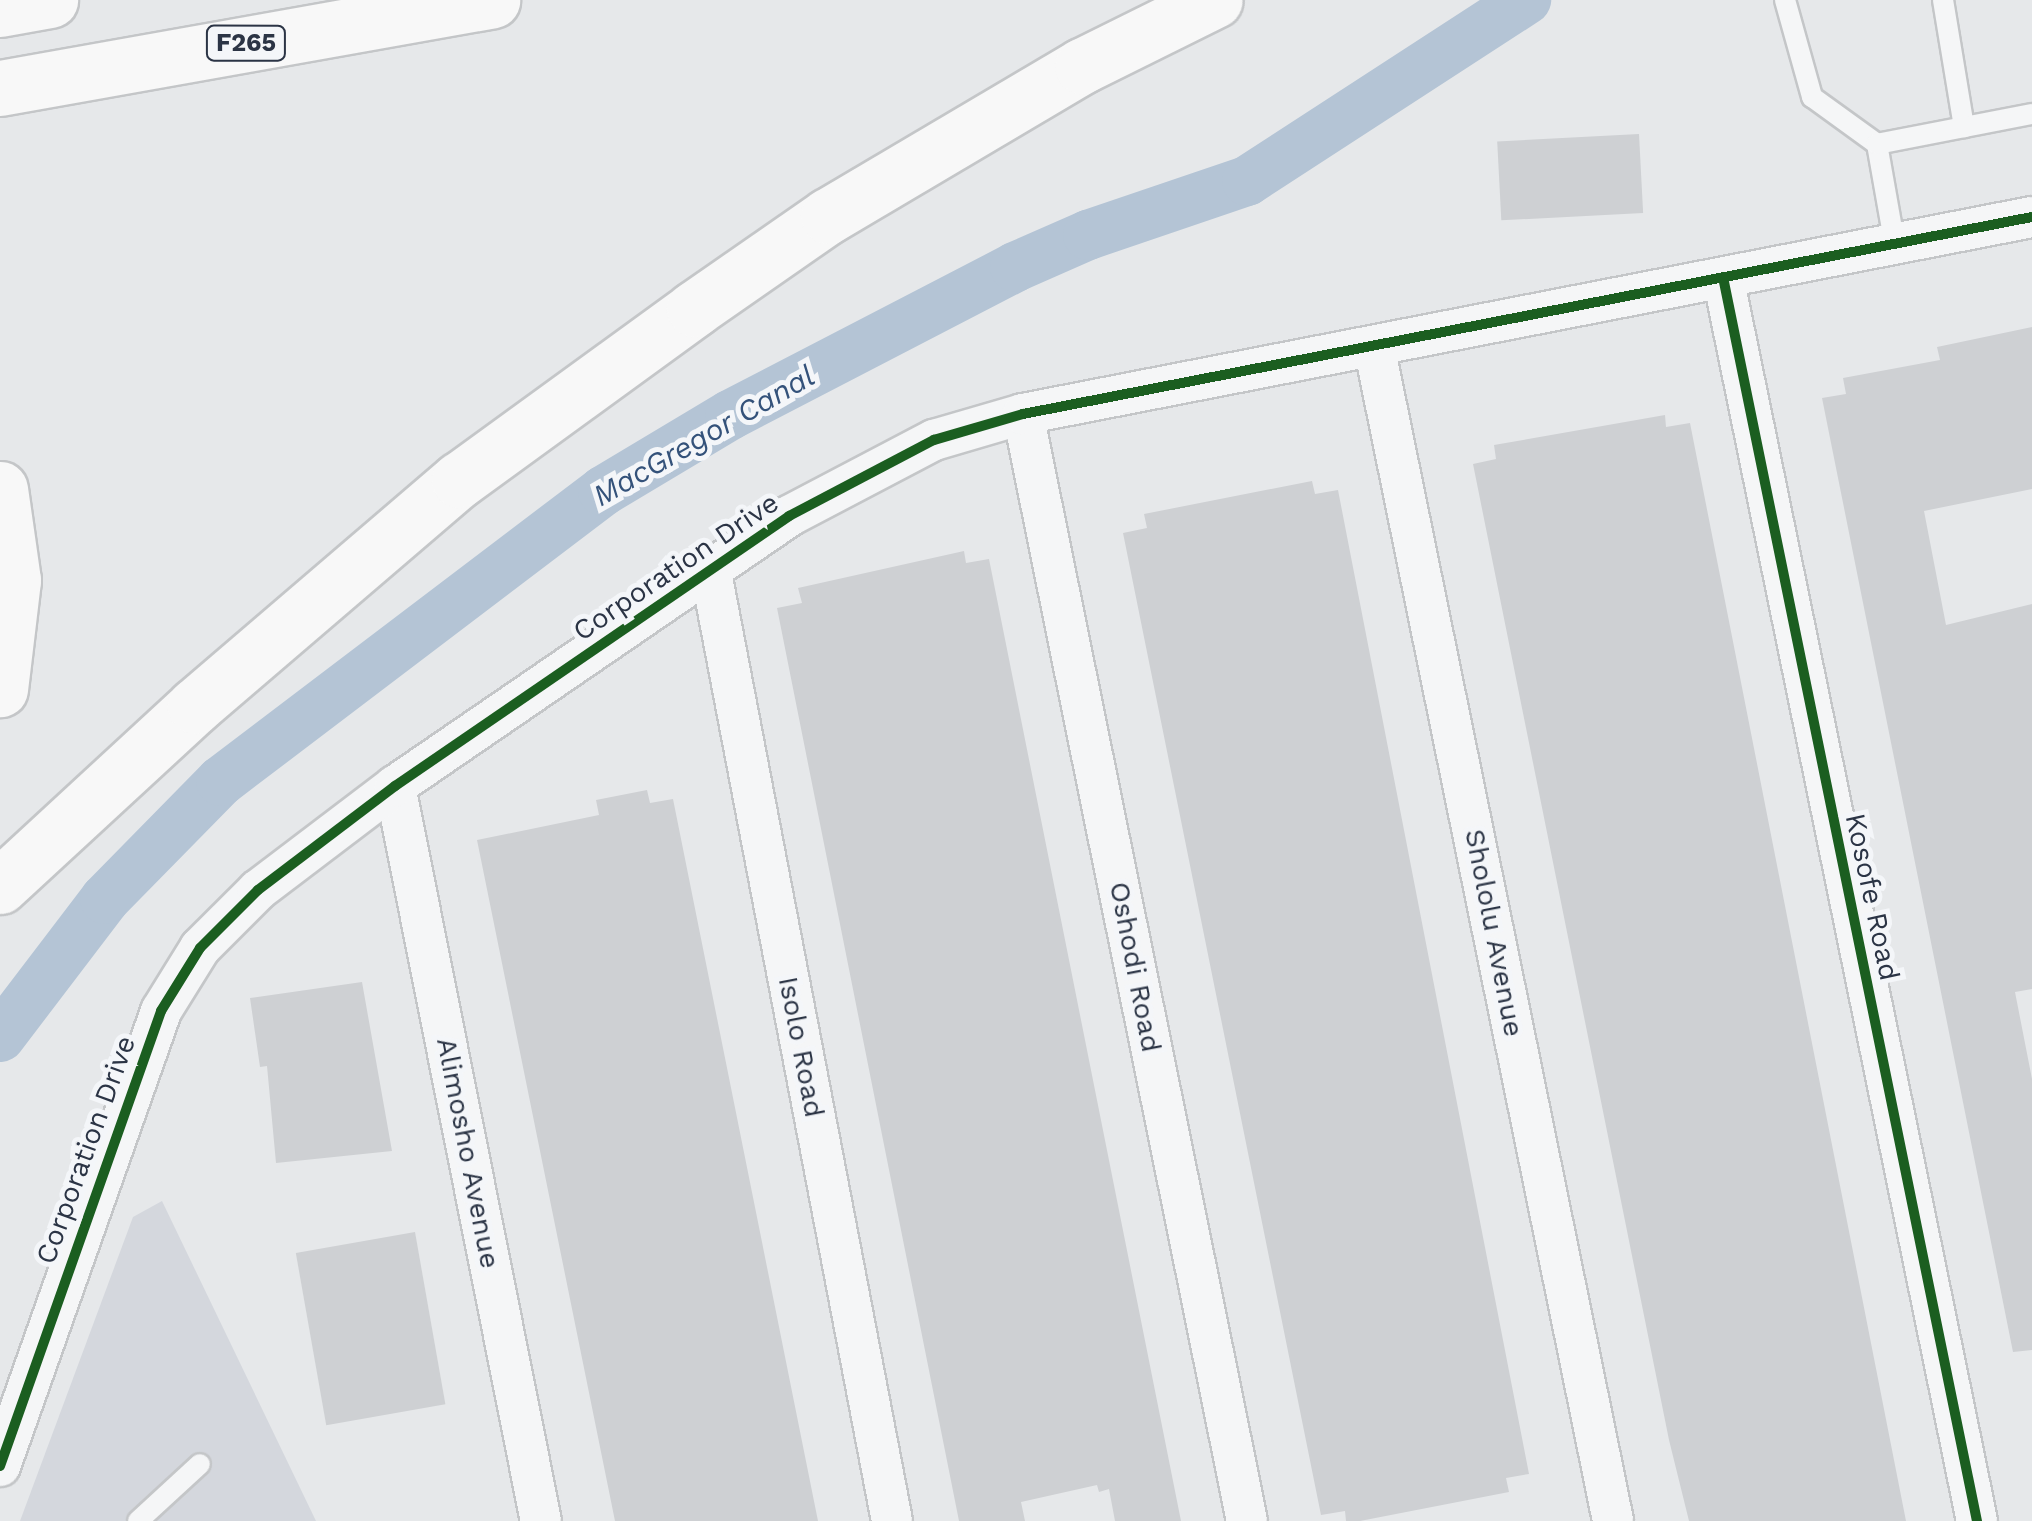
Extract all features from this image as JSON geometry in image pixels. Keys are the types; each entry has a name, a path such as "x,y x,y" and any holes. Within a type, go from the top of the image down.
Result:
{"main road":[{"path":"0,8 50,0"},
{"name":"F265","path":"0,88 492,0"},
{"path":"0,886 195,706 459,480 615,366 828,216 1082,66 1215,0"},
{"path":"0,688 13,580 2,493"}],"street":[{"name":"Corporation Drive","path":"0,1466 160,1011 200,948 258,890 395,786 866,470 934,440 1023,414 1724,282 2032,218"},
{"name":"Kosofe Road","path":"1724,282 1976,1521"},
{"name":"Shololu Avenue","path":"1374,346 1613,1521"},
{"name":"Oshodi Road","path":"1023,414 1246,1521"},
{"name":"Isolo Road","path":"711,573 892,1521"},
{"name":"Alimosho Avenue","path":"395,786 540,1521"}],"lane":[{"path":"1785,0 1812,97 1877,144 1895,246"},
{"path":"1943,0 1964,127"},
{"path":"1877,144 2032,114"},
{"path":"138,1521 200,1464"}],"shaded area":[{"path":"162,1201 316,1521 20,1521 133,1217"}],"building":[{"path":"1639,134 1643,213 1501,220 1497,141"},
{"path":"2032,327 2032,489 1924,511 1946,625 2032,604 2032,989 2015,992 2032,1079 2032,1350 2013,1352 1822,398 1846,394 1843,378 1940,360 1937,347"},
{"path":"1665,415 1666,427 1690,423 1906,1521 1689,1521 1669,1440 1473,464 1496,459 1494,445"},
{"path":"1312,481 1315,494 1338,490 1529,1474 1506,1478 1509,1492 1360,1521 1346,1521 1345,1511 1321,1515 1123,533 1147,528 1144,514"},
{"path":"964,551 966,563 989,559 1181,1521 1115,1521 1109,1489 1099,1492 1097,1485 1021,1502 1025,1521 959,1521 777,608 802,603 798,588"},
{"path":"647,790 650,803 673,799 818,1521 615,1521 477,840 599,815 596,800"},
{"path":"362,982 392,1151 276,1163 267,1066 260,1067 250,998"},
{"path":"415,1232 445,1404 326,1425 296,1253"}],"waterway":[{"name":"MacGregor Canal","path":"0,1037 105,899 221,781 603,491 730,415 1015,267 1088,235 1247,181 1526,0"}],"cycle path":[{"path":"0,1466 161,1011 200,948 258,890 395,786 789,516 934,440 1023,414 2032,217"},
{"path":"1724,282 1977,1521"}]}
